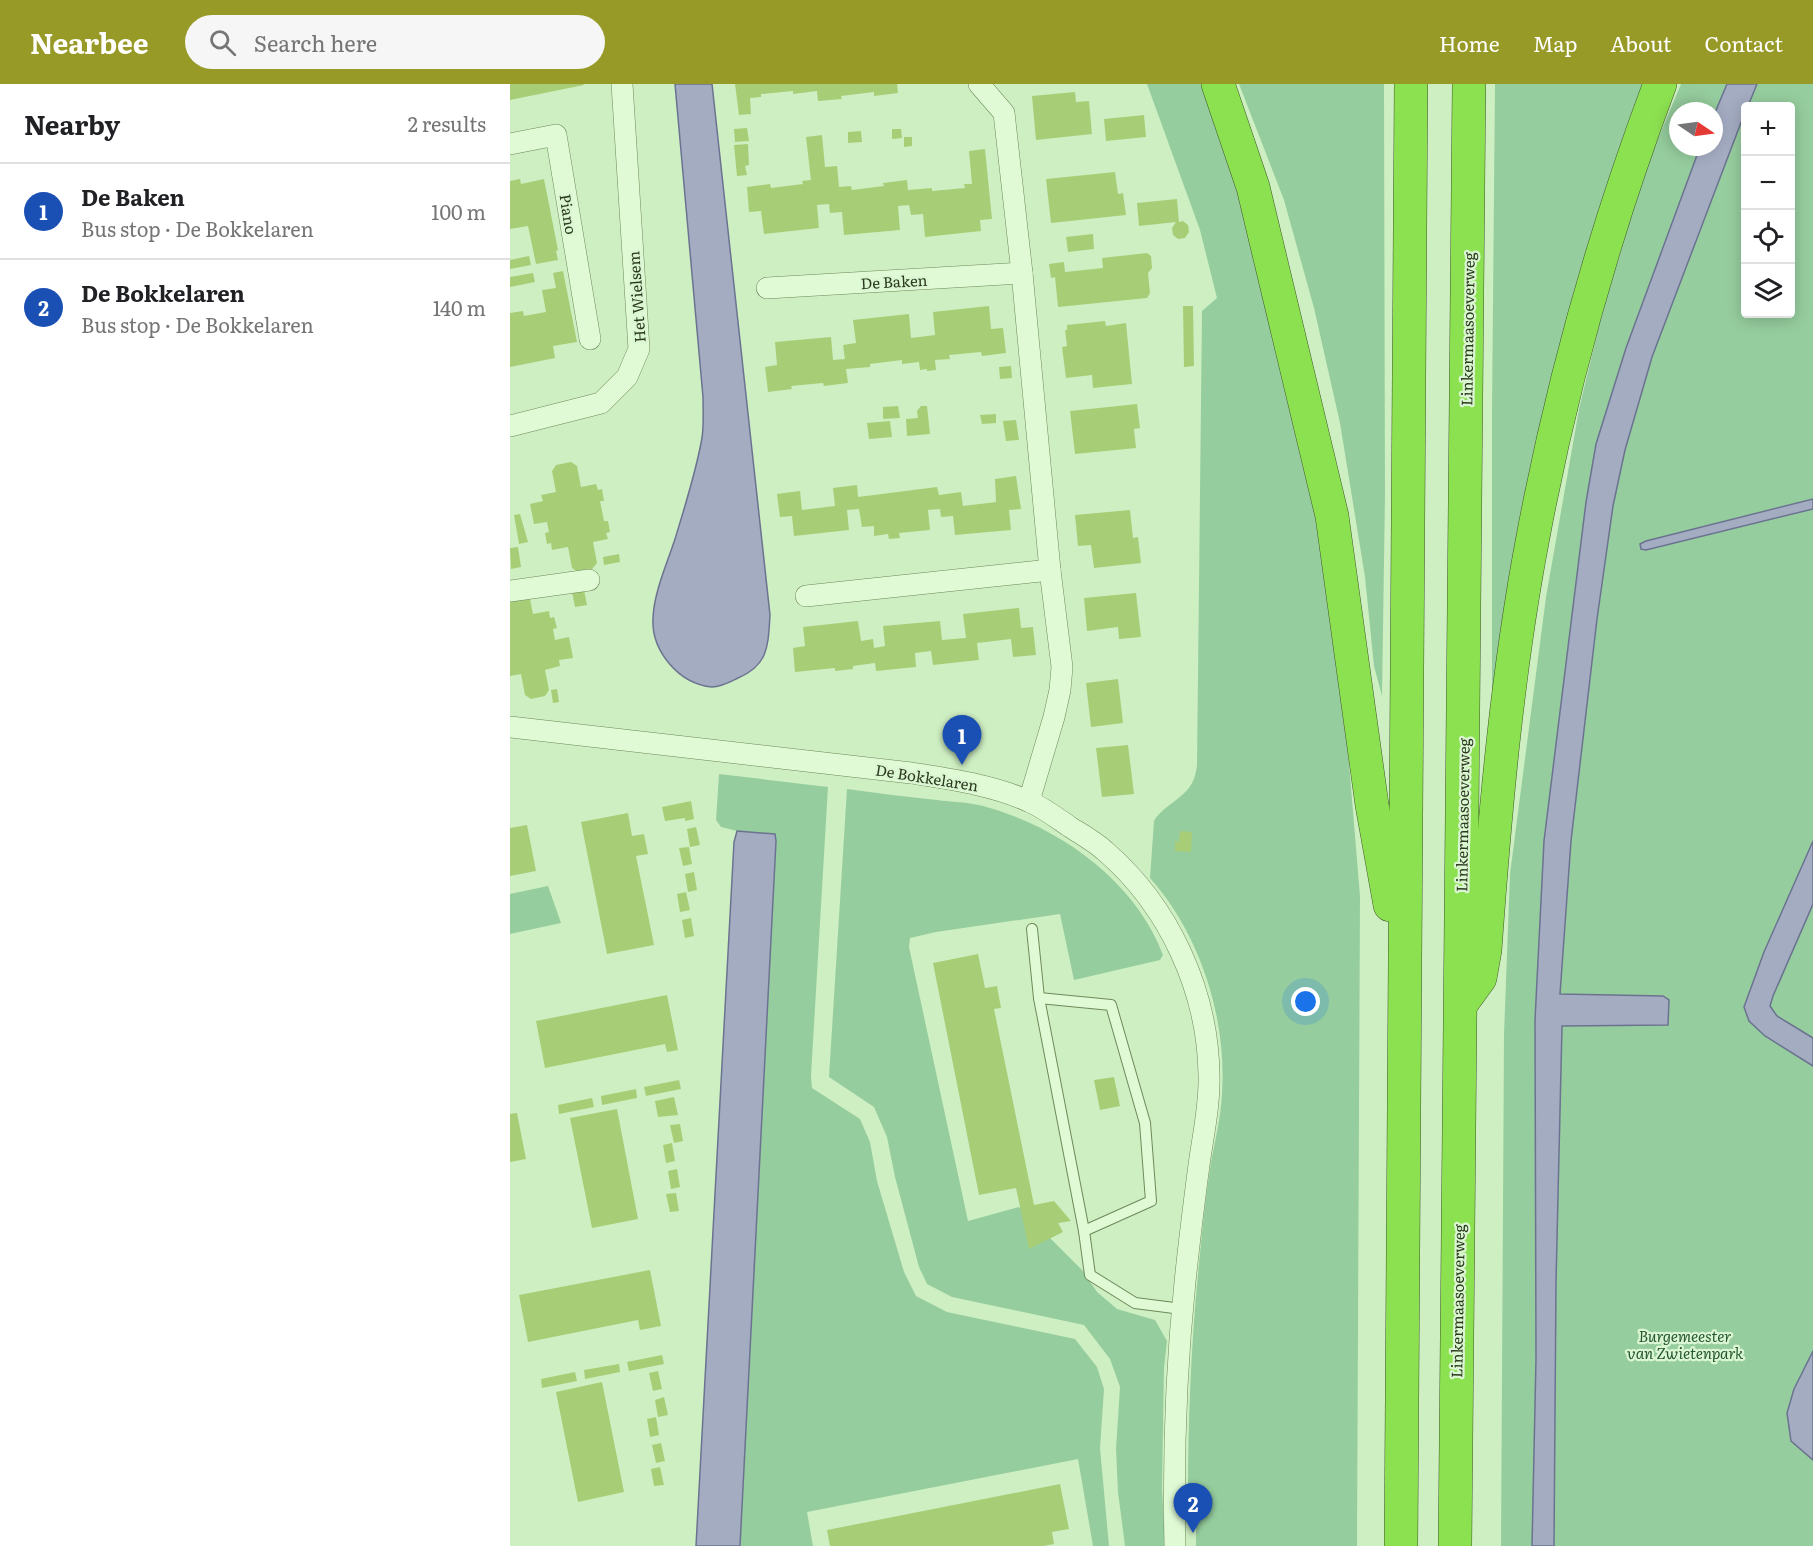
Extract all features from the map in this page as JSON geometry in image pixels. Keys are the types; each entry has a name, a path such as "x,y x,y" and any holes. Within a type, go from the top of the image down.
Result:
{"highway":[{"path":"1218,84 1252,187 1332,516 1372,806 1405,981"},
{"path":"1401,1546 1412,84"},
{"name":"Linkermaasoeverweg","path":"1455,1546 1469,84"},
{"path":"1460,1006 1480,978 1485,950 1502,754 1513,660 1533,537 1561,408 1584,318 1609,233 1660,84"}],"street":[{"name":"Het Wielsem","path":"510,426 601,403 627,377 639,349 622,84"},
{"path":"979,84 1004,113 1022,273 1050,570 1062,667 1060,690 1029,801"},
{"name":"Piano","path":"510,144 556,135 590,339"},
{"name":"De Baken","path":"767,288 1022,273"},
{"path":"806,596 1050,570"},
{"path":"510,591 589,580"},
{"name":"De Bokkelaren","path":"510,727 960,780 1029,801 1104,850 1144,891 1172,934 1187,966 1198,999 1206,1041 1209,1076 1207,1110 1182,1309 1176,1429 1175,1546"}],"lane":[{"path":"1032,929 1039,998 1084,1231 1090,1275 1135,1303 1182,1309"},
{"path":"1039,998 1111,1005 1144,1123 1151,1201 1084,1231"}],"green space":[{"path":"1147,84 1206,84 1253,222 1291,390 1320,543 1346,727 1360,896 1357,1546 1196,1546 1196,1500 1188,1500 1190,1382 1196,1294 1202,1228 1219,1122 1222,1065 1215,1007 1207,978 1183,925 1168,900 1150,878 1154,821 1185,793 1194,779 1197,766 1202,311 1217,298 1200,230"},
{"path":"1239,84 1384,84 1385,495 1382,696 1374,666 1365,577 1340,423 1314,308 1284,200"},
{"path":"1495,84 1651,84 1492,728 1492,410"},
{"path":"1681,84 1727,84 1719,102 1673,102"},
{"name":"Burgemeester van Zwietenpark","path":"1757,84 1813,84 1813,1546 1554,1546 1556,1282 1562,1026 1668,1025 1663,996 1560,995 1571,841 1597,619 1613,506 1625,450 1652,357 1741,123 1741,318 1795,318 1795,102 1750,102"},
{"path":"1669,112 1669,156 1697,156 1626,348 1596,444 1586,502 1544,841 1535,1020 1536,1358 1532,1546 1501,1546 1504,1035 1510,874 1546,597 1579,409 1611,276 1649,160"},
{"path":"719,774 828,787 812,1088 860,1119 870,1142 877,1181 904,1272 916,1296 947,1312 1075,1339 1097,1367 1104,1389 1100,1448 1109,1546 1093,1546 1078,1459 807,1512 813,1546 740,1546 776,841 775,834 737,831 721,827 716,820"},
{"path":"847,789 977,805 1011,815 1039,827 1066,842 1114,880 1134,903 1163,955 1160,960 1074,980 1060,914 936,932 910,938 909,947 968,1221 1019,1207 1082,1270 1097,1292 1117,1309 1155,1320 1167,1341 1164,1368 1162,1488 1165,1546 1125,1546 1118,1492 1116,1449 1120,1387 1110,1359 1084,1325 952,1297 927,1284 919,1267 887,1137 874,1107 829,1077"},
{"path":"548,886 561,923 510,934 510,894"}],"water":[{"path":"675,84 712,84 770,615 765,653 756,667 725,684 712,687 689,680 669,664 657,642 653,618 661,578 675,539 700,451 703,428 703,397"},
{"path":"1727,84 1757,84 1750,102 1741,102 1741,123 1652,357 1625,450 1613,506 1597,619 1571,841 1560,994 1663,996 1669,1000 1668,1025 1562,1026 1556,1282 1554,1546 1532,1546 1536,1358 1535,1020 1544,841 1586,502 1596,444 1626,348 1697,156 1723,156 1723,102 1719,102"},
{"path":"1813,499 1813,509 1646,550 1641,549 1640,544 1646,541"},
{"path":"737,831 775,834 776,841 740,1546 696,1546 734,842"},
{"path":"1813,841 1813,904 1770,1006 1777,1016 1813,1038 1813,1066 1765,1036 1749,1021 1744,1007 1764,952"},
{"path":"1813,1351 1813,1460 1791,1441 1787,1413 1794,1389"}],"building":[{"path":"510,84 583,84 584,85 510,100"},
{"path":"735,84 897,84 898,93 874,96 874,92 841,96 842,99 818,101 817,91 761,94 761,97 750,98 751,114 739,115"},
{"path":"1075,92 1076,102 1089,101 1092,134 1036,140 1032,96"},
{"path":"1144,115 1146,137 1106,141 1104,119"},
{"path":"747,128 749,141 735,142 734,129"},
{"path":"892,129 901,129 902,138 892,139"},
{"path":"861,131 862,142 848,143 848,132"},
{"path":"822,135 825,167 837,166 839,187 851,186 852,190 907,180 908,190 932,188 932,191 965,188 964,184 972,184 969,151 985,149 992,219 980,220 981,231 925,237 923,214 911,215 909,205 898,206 900,230 844,235 842,212 830,213 829,204 817,205 819,228 764,234 761,211 749,212 747,187 770,184 771,188 803,184 802,181 811,180 806,137"},
{"path":"904,137 912,137 912,146 904,147"},
{"path":"748,144 749,165 745,166 747,175 737,176 734,145"},
{"path":"1115,172 1118,194 1123,193 1126,215 1051,223 1046,179"},
{"path":"520,179 521,184 544,179 558,260 536,264 528,226 510,229 510,181"},
{"path":"1177,199 1179,222 1183,221 1188,225 1189,232 1185,238 1178,239 1173,235 1172,228 1176,222 1139,226 1137,203"},
{"path":"1093,234 1094,249 1068,252 1066,237"},
{"path":"1147,253 1151,256 1152,268 1148,273 1150,293 1147,298 1058,307 1055,277 1051,278 1049,264 1064,262 1065,272 1103,268 1102,258"},
{"path":"529,256 531,265 510,269 510,260"},
{"path":"563,271 577,342 553,346 555,358 510,367 510,313 523,311 524,316 546,312 542,290 556,288 553,273"},
{"path":"533,273 535,282 510,287 510,277"},
{"path":"989,306 991,329 1003,328 1006,353 982,356 981,352 949,355 950,359 935,360 936,370 927,371 927,369 920,370 919,362 902,364 902,360 870,364 870,367 846,369 848,383 791,386 792,389 768,392 765,367 777,365 775,342 831,337 833,360 845,359 843,345 856,343 853,320 909,314 911,338 935,335 933,312"},
{"path":"1183,306 1193,306 1194,366 1184,367"},
{"path":"1105,321 1106,326 1126,323 1132,384 1093,388 1092,375 1066,378 1062,347 1067,346 1065,330 1067,330 1067,325"},
{"path":"1011,366 1012,378 1000,379 999,367"},
{"path":"1137,404 1140,428 1134,429 1136,448 1075,454 1070,411"},
{"path":"898,406 900,418 883,419 883,407"},
{"path":"921,406 927,406 930,434 907,436 906,419 918,418 917,411"},
{"path":"996,414 996,423 982,424 980,415"},
{"path":"1016,420 1019,440 1006,441 1003,421"},
{"path":"890,421 892,437 869,439 867,423"},
{"path":"571,462 577,466 581,487 596,484 598,490 602,489 604,501 600,501 604,521 608,521 610,532 606,533 608,539 593,542 597,563 592,569 578,572 572,568 568,547 552,550 551,543 547,544 545,533 549,532 547,522 534,524 530,504 543,501 541,495 556,492 552,471 556,465"},
{"path":"1016,476 1021,509 1009,510 1011,530 955,535 953,516 941,517 940,509 928,510 930,530 899,533 900,538 889,539 888,534 874,536 874,526 862,527 859,509 847,510 849,530 794,536 792,516 780,517 777,494 800,491 802,510 835,506 833,488 857,485 858,497 937,487 939,495 961,492 963,506 996,502 995,479"},
{"path":"1130,510 1133,538 1138,537 1141,563 1094,568 1091,545 1078,546 1075,515"},
{"path":"520,514 528,542 519,544 514,515"},
{"path":"518,547 521,567 511,569 510,548"},
{"path":"619,554 620,562 604,565 603,557"},
{"path":"584,590 587,605 575,607 572,592"},
{"path":"510,592 529,594 533,614 549,611 550,618 554,617 557,628 553,629 555,640 569,637 573,658 559,660 560,666 545,670 549,690 545,696 531,699 525,695 521,674 510,676"},
{"path":"1136,593 1141,637 1119,639 1118,627 1087,631 1084,598"},
{"path":"1019,608 1021,628 1033,627 1036,655 1013,657 1011,639 977,643 979,660 933,665 931,651 915,653 916,667 876,671 875,663 853,666 853,669 835,671 835,668 795,672 793,648 805,646 803,627 858,621 861,641 873,639 874,648 885,646 883,626 940,621 942,640 966,638 963,614"},
{"path":"1118,679 1123,723 1091,727 1086,683"},
{"path":"557,689 559,702 553,703 551,690"},
{"path":"1128,745 1134,794 1102,797 1096,748"},
{"path":"691,801 694,819 665,821 662,807"},
{"path":"628,813 632,836 644,834 648,854 636,856 654,945 607,954 581,822"},
{"path":"527,825 536,871 510,876 510,828"},
{"path":"696,827 700,845 690,847 687,829"},
{"path":"1180,831 1192,832 1191,852 1175,851 1175,841 1179,842"},
{"path":"689,847 692,864 683,866 679,848"},
{"path":"694,872 697,890 688,892 685,874"},
{"path":"686,892 690,910 680,912 677,894"},
{"path":"691,918 694,936 685,938 682,920"},
{"path":"978,954 985,988 997,986 1001,1008 994,1009 1034,1205 1054,1201 1071,1221 1058,1223 1063,1232 1029,1249 1016,1188 979,1195 933,963"},
{"path":"667,995 678,1050 667,1052 665,1044 545,1068 536,1021"},
{"path":"1114,1077 1120,1106 1100,1110 1094,1080"},
{"path":"679,1080 681,1089 646,1096 644,1087"},
{"path":"636,1089 637,1098 602,1105 601,1096"},
{"path":"674,1097 678,1115 658,1117 655,1101"},
{"path":"592,1098 594,1107 559,1114 558,1105"},
{"path":"617,1109 638,1219 592,1228 570,1118"},
{"path":"517,1113 526,1159 510,1162 510,1114"},
{"path":"680,1124 683,1141 674,1143 670,1125"},
{"path":"672,1143 675,1161 666,1163 663,1145"},
{"path":"677,1169 680,1187 671,1189 668,1171"},
{"path":"676,1193 679,1211 670,1212 666,1194"},
{"path":"650,1270 661,1326 640,1330 638,1320 528,1342 519,1295"},
{"path":"662,1355 664,1364 629,1371 627,1362"},
{"path":"619,1364 620,1372 585,1379 584,1370"},
{"path":"658,1371 662,1389 653,1391 649,1373"},
{"path":"575,1372 577,1381 542,1388 541,1379"},
{"path":"602,1382 624,1492 578,1502 556,1392"},
{"path":"664,1397 668,1415 658,1417 655,1400"},
{"path":"656,1417 659,1435 650,1437 647,1419"},
{"path":"661,1443 665,1461 656,1463 652,1445"},
{"path":"660,1467 664,1485 654,1486 651,1469"},
{"path":"1060,1484 1069,1529 1052,1532 1054,1544 1043,1546 830,1546 827,1530"}],"place":[{"name":"De Baken","path":"962,765"},
{"name":"De Bokkelaren","path":"1193,1533"}]}
